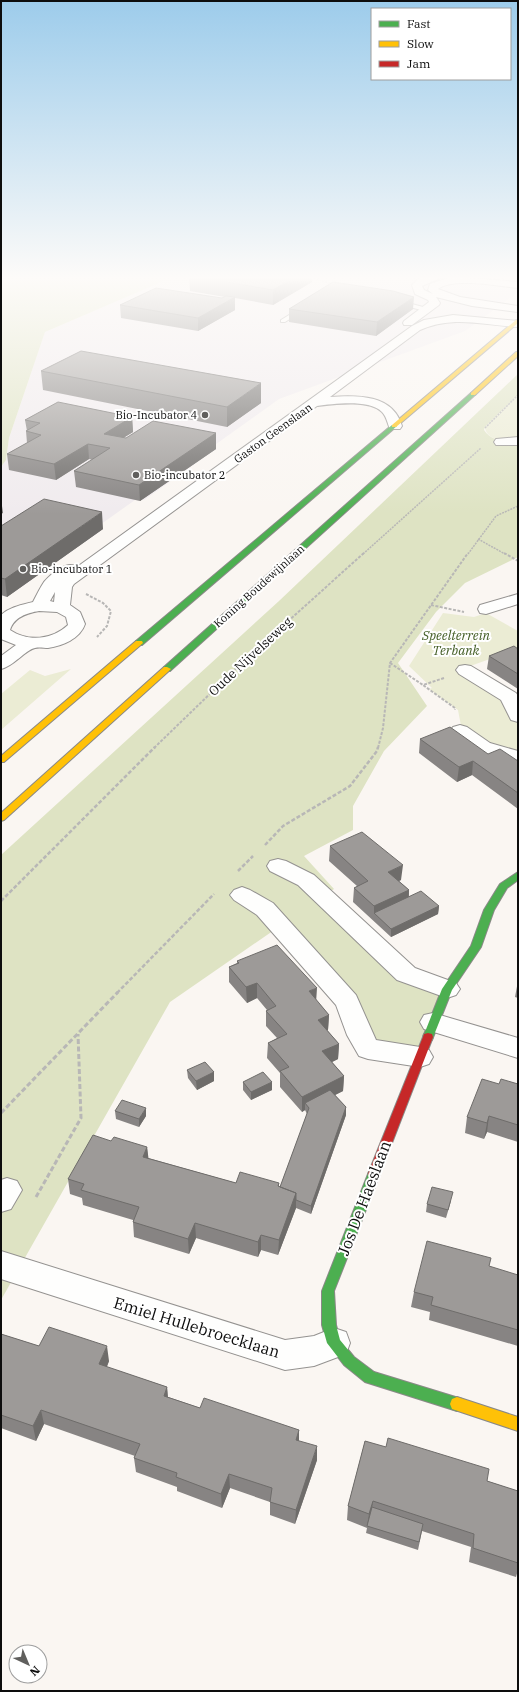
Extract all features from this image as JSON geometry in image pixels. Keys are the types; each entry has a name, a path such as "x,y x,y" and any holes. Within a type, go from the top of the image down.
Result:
{"main road":[{"path":"1,760 478,356"},
{"name":"Koning Boudewijnlaan","path":"1,818 515,356"},
{"name":"Jos De Haeslaan","path":"334,1343 330,1325 328,1291 433,1022 447,989 476,947 489,910 503,886 518,874"},
{"path":"334,1343 349,1361 370,1377 518,1424"}],"street":[{"name":"Gaston Geenslaan","path":"39,606 51,584 363,356"},
{"name":"Gaston Geenslaan","path":"61,608 64,587 68,581 378,356"},
{"path":"313,404 345,400 373,403 385,408 391,414 395,426"},
{"path":"501,442 518,441"},
{"path":"486,609 518,599"},
{"path":"39,606 61,608 70,612 76,617 77,625 74,629 58,640 30,643 15,640 1,630 4,621 12,614 28,608 39,606"},
{"path":"1,664 30,643"},
{"path":"465,670 509,697 518,716"},
{"path":"460,731 483,747 508,754 518,760"},
{"path":"278,866 306,880 406,974 447,989"},
{"path":"238,885 265,909 347,1001 360,1035 368,1049 420,1057"},
{"path":"433,1022 518,1048"},
{"name":"Emiel Hullebroecklaan","path":"1,1265 285,1355 314,1351 334,1343"}],"path":[{"path":"501,442 487,433 484,428 518,395"},
{"name":"Oude Nijvelseweg","path":"1,901 85,816 270,637 477,451 484,446 501,442"},
{"path":"261,848 283,826 350,786 377,751 383,728 390,663 496,516 518,506"},
{"path":"478,539 518,561"},
{"path":"431,605 471,614 486,609"},
{"path":"390,663 455,708 460,731"},
{"path":"423,685 465,670"},
{"path":"238,885 256,853"},
{"path":"1,1113 217,891"},
{"path":"35,1199 81,1118 78,1034"}],"shaded area":[{"path":"37,356 397,356 279,399 212,447 216,449 144,500 135,500 97,527 103,529 7,597 1,595 1,467 6,460 9,438"}],"green space":[{"path":"1,356 37,356 9,438 6,460 1,467"},
{"path":"518,374 518,395 485,427 484,430 495,439 504,441 518,441 518,557 465,583 436,612 398,663 427,706 384,751 353,806 353,830 304,856 334,889 323,896 406,974 447,989 420,1057 368,1049 280,926 170,1002 1,1300 1,855 279,601"},
{"path":"518,395 518,441 498,440 490,436 485,428"},
{"name":"Speelterrein Terbank","path":"443,613 474,617 486,613 518,631 518,649 462,669 506,700 518,719 518,759 462,731 458,710 429,689 432,688 409,666"},
{"path":"71,669 1,730 1,694 30,670 45,676"}],"building":[{"path":"71,356 109,356 261,383 227,407 41,371"},
{"path":"58,402 132,417 104,434 126,438 153,421 216,433 139,485 74,471 110,448 88,444 54,464 7,454 41,435 26,431 40,423 25,420"},
{"path":"44,499 102,512 5,579 1,578 1,526"},
{"path":"514,646 518,649 518,674 489,656"},
{"path":"450,727 488,754 500,749 518,761 518,793 473,761 459,767 420,739"},
{"path":"362,832 403,865 388,872 409,890 374,906 354,888 368,881 330,846"},
{"path":"421,891 439,906 391,929 374,913"},
{"path":"277,945 317,988 309,991 329,1015 318,1020 339,1044 322,1051 344,1076 302,1097 280,1071 289,1067 268,1043 287,1034 266,1011 276,1006 257,983 246,987 229,967 239,963 237,961"},
{"path":"205,1062 214,1072 196,1081 187,1070"},
{"path":"263,1072 272,1082 251,1092 243,1082"},
{"path":"482,1079 499,1084 501,1079 518,1084 518,1125 489,1116 487,1123 467,1117"},
{"path":"330,1090 346,1107 311,1206 296,1200 296,1193 280,1187 309,1108 305,1103"},
{"path":"122,1100 146,1108 139,1119 115,1111"},
{"path":"93,1135 111,1141 114,1137 147,1147 143,1157 236,1183 240,1172 279,1183 278,1186 296,1193 279,1240 261,1235 258,1242 195,1223 188,1239 133,1222 139,1207 81,1190 84,1184 68,1179"},
{"path":"432,1187 453,1192 448,1210 427,1204"},
{"path":"427,1241 491,1258 489,1266 518,1275 518,1330 431,1305 433,1297 414,1292"},
{"path":"49,1327 107,1346 99,1364 167,1387 164,1396 200,1408 204,1398 299,1430 296,1440 317,1446 296,1510 270,1502 272,1488 229,1474 221,1494 176,1477 177,1473 134,1458 140,1444 41,1410 33,1426 1,1415 1,1334 39,1346"},
{"path":"388,1438 489,1469 487,1481 518,1491 518,1563 473,1548 474,1534 373,1501 369,1514 348,1506 365,1441 386,1447"},
{"path":"372,1507 423,1524 419,1542 367,1526"}],"traffic: fast":[{"path":"167,669 473,394"},
{"path":"139,643 394,426"},
{"path":"428,1037 447,989 476,947 489,910 503,886 518,875"},
{"path":"374,1174 328,1291 329,1325 334,1343 349,1361 370,1377 457,1404"}],"traffic: slow":[{"path":"394,426 477,356"},
{"path":"473,394 515,356"},
{"path":"1,760 139,643"},
{"path":"1,818 167,669"},
{"path":"457,1404 518,1424"}],"traffic: jam":[{"path":"374,1174 428,1037"}],"place":[{"name":"Bio-Incubator 4","path":"205,415"},
{"name":"Bio-incubator 2","path":"136,475"},
{"name":"Bio-incubator 1","path":"23,569"}]}
